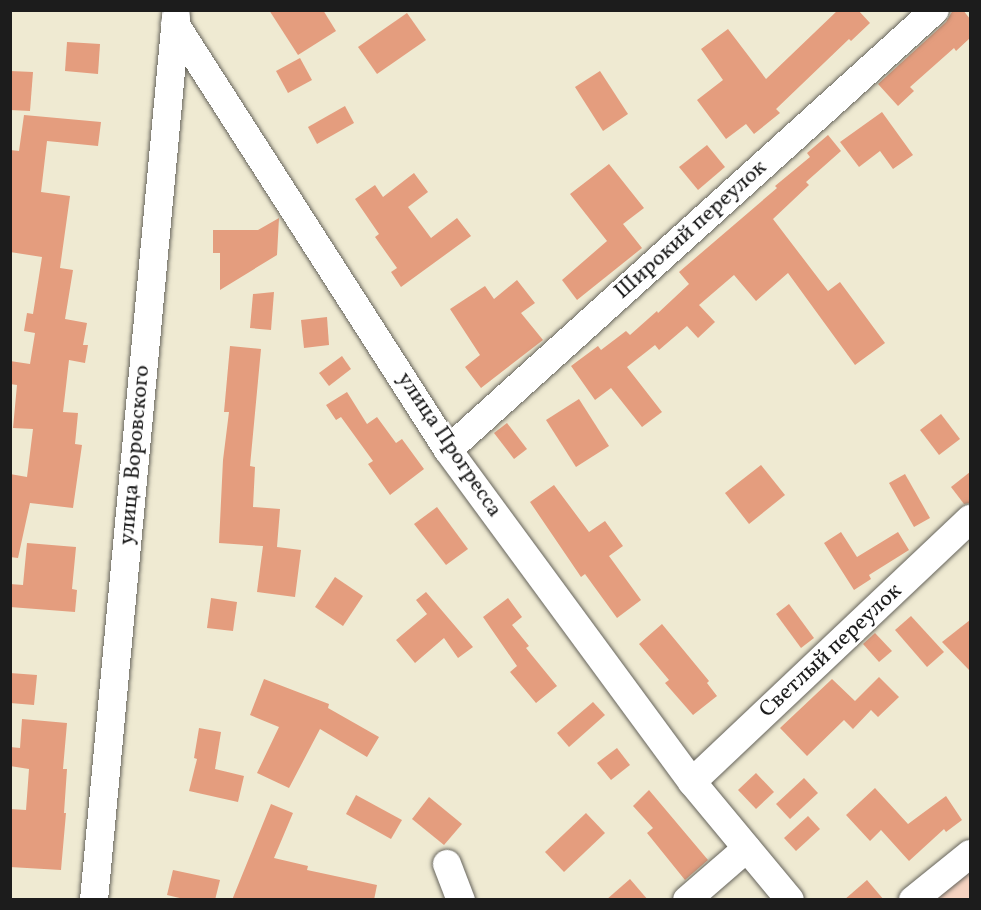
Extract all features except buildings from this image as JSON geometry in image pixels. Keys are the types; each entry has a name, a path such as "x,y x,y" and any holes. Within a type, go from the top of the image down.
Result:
{"street":[{"name":"Широкий переулок","path":"448,450 935,10"},
{"name":"улица Прогресса","path":"176,17 448,450 692,782 790,900"},
{"name":"улица Воровского","path":"94,900 176,17"},
{"name":"Светлый переулок","path":"692,782 970,519"},
{"path":"687,900 747,848"},
{"path":"913,900 970,854"},
{"path":"447,864 461,900"}],"shaded area":[{"path":"970,864 970,899 926,899"}]}
